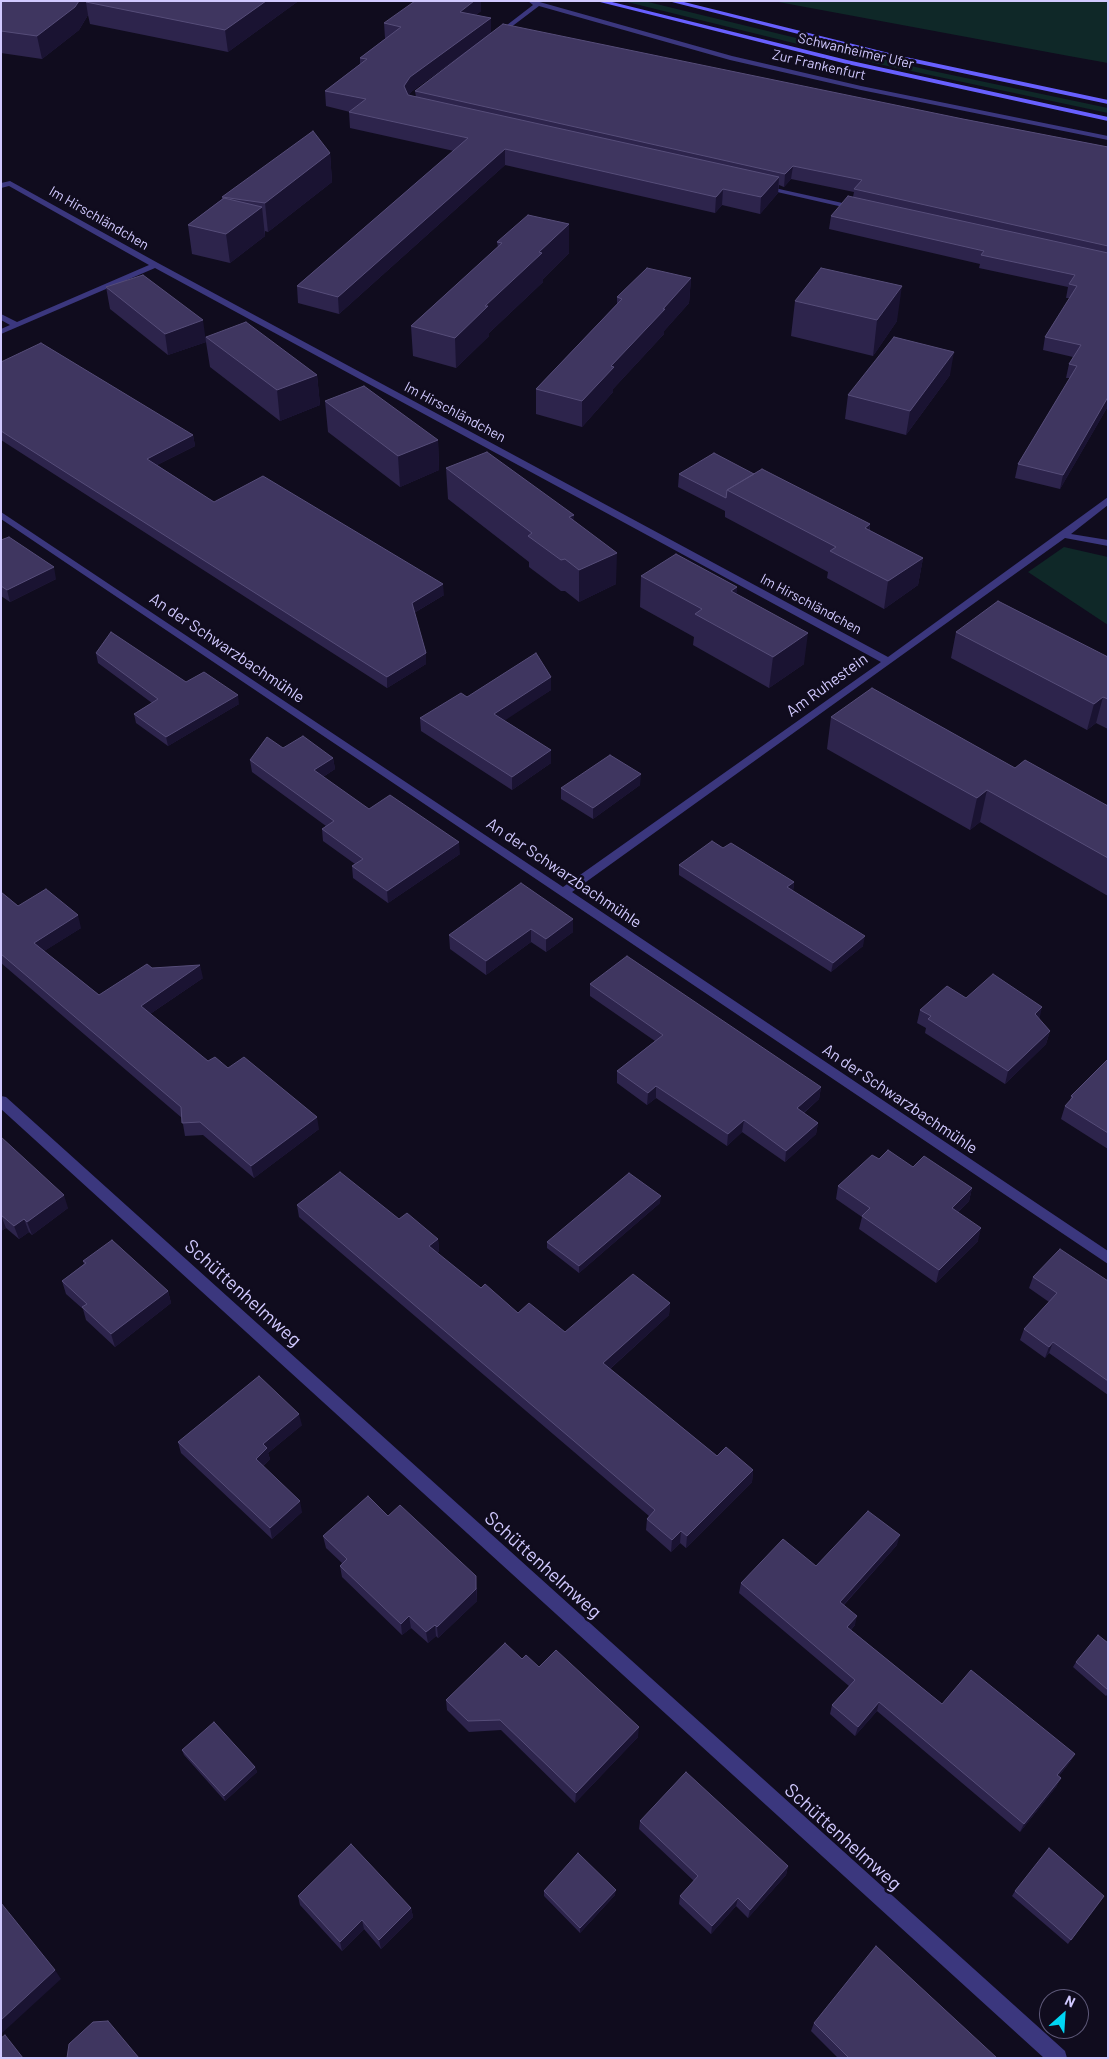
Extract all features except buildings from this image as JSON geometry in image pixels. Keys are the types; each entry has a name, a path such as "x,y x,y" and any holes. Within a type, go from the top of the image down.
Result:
{"main road":[{"name":"Schwanheimer Ufer","path":"599,1 847,62 1108,119"},
{"name":"Schwanheimer Ufer","path":"672,1 891,56 1108,102"}],"street":[{"name":"Zur Frankenfurt","path":"528,1 730,58 860,88 1108,138"},
{"path":"492,39 538,4"},
{"name":"Im Hirschländchen","path":"1,186 10,183 155,265 888,661"},
{"path":"760,186 867,210"},
{"path":"1,332 155,265"},
{"path":"1,316 17,325"},
{"name":"Am Ruhestein","path":"564,892 1063,536 1108,500"},
{"name":"An der Schwarzbachmühle","path":"1,515 1108,1258"},
{"path":"1063,536 1108,543"},
{"name":"Schüttenhelmweg","path":"1,1101 1058,2058"}],"green space":[{"path":"623,1 644,1 928,70 1108,108 1108,113 883,65"},
{"path":"773,1 1108,1 1108,63 1069,56"},
{"path":"1064,547 1108,557 1108,625 1028,572"}]}
